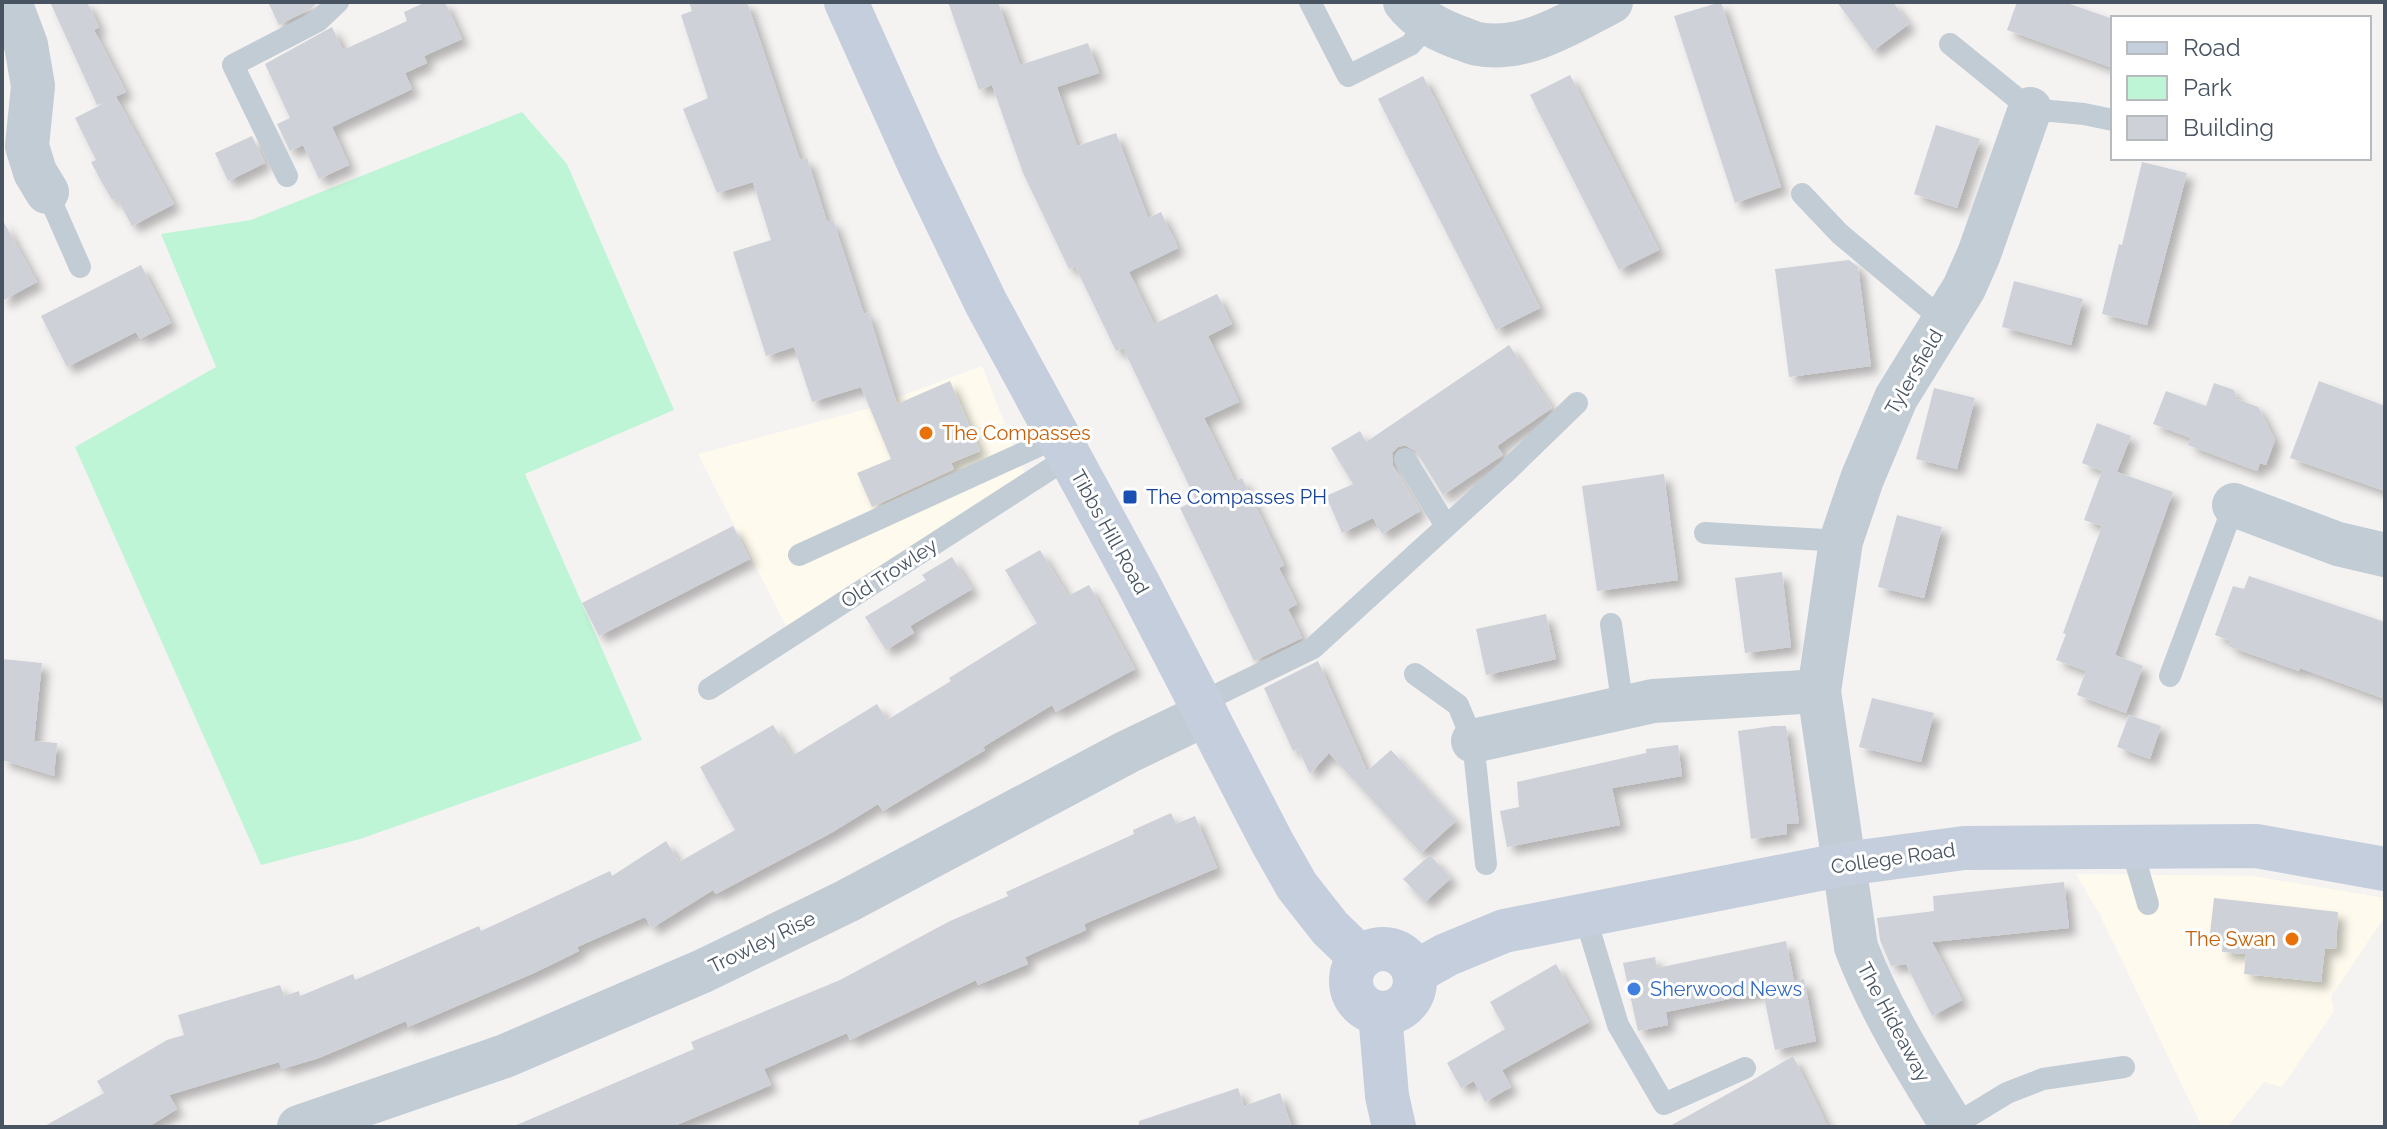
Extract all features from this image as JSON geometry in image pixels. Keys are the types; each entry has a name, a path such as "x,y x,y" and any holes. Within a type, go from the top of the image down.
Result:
{"street":[{"path":"10,2 26,45 33,86 15,146 47,192"},
{"name":"Tibbs Hill Road","path":"846,2 959,247 1297,886 1330,928 1361,958"},
{"path":"1417,13 1478,44 1512,45 1560,28 1611,2"},
{"name":"Tylersfield","path":"1845,864 1819,691 1841,541 1862,479 1896,398 1964,288 1979,254 2030,109"},
{"path":"2234,505 2338,544 2385,555"},
{"path":"1473,741 1653,701 1819,691"},
{"name":"Trowley Rise","path":"299,1127 505,1056 703,971 847,901 1127,752 1203,708"},
{"name":"College Road","path":"1414,973 1446,955 1504,931 1845,864 1964,848 2256,846 2385,869"},
{"name":"The Hideaway","path":"1845,864 1849,914 1864,967 1918,1072 1953,1127"},
{"path":"1381,949 1392,950 1409,963 1415,983 1408,1002 1400,1008 1380,1013 1362,1004 1355,996 1352,976 1361,958 1381,949"},
{"path":"1380,1013 1387,1096 1394,1127"}],"lane":[{"path":"287,176 233,65 318,21 338,2"},
{"path":"1310,2 1348,76 1410,45 1417,13"},
{"path":"1950,44 2030,109 2111,120"},
{"path":"47,192 80,267"},
{"path":"1802,194 1840,234 1944,321"},
{"path":"1203,708 1313,648 1577,403"},
{"path":"799,555 1063,447"},
{"name":"Old Trowley","path":"709,689 1063,447"},
{"path":"1405,459 1446,526"},
{"path":"2170,676 2234,505"},
{"path":"1705,533 1841,541"},
{"path":"1611,624 1623,708"},
{"path":"1415,674 1458,705 1473,741 1486,864"},
{"path":"2131,846 2148,904"},
{"path":"1585,916 1618,1025 1664,1104 1745,1068"},
{"path":"1953,1127 2007,1093 2043,1079 2124,1067"}],"shaded area":[{"path":"982,366 1027,479 786,626 698,454 866,409"},
{"path":"2076,874 2252,876 2385,898 2385,916 2331,997 2334,1011 2282,1087 2264,1082 2227,1127 2202,1127 2100,915"}],"green space":[{"path":"522,112 567,164 674,410 525,474 642,740 360,839 261,865 75,447 216,367 161,234 251,220"}],"building":[{"path":"50,2 87,2 99,27 94,30 126,92 97,105"},
{"path":"268,2 318,2 279,25"},
{"path":"426,2 445,2 462,39 424,56 427,63 405,73 412,89 332,127 349,165 319,179 303,145 290,151 277,124 290,118 265,64 332,27 343,50 407,21 404,12"},
{"path":"689,2 747,2 800,160 807,158 827,222 833,220 864,314 868,312 897,404 950,381 980,451 951,463 954,469 872,507 857,473 891,459 861,387 812,402 794,347 766,356 733,252 771,240 753,182 717,193 683,109 708,98 681,15 692,11"},
{"path":"948,2 998,2 1020,65 1088,43 1099,73 1057,87 1077,146 1116,133 1148,218 1161,212 1178,248 1129,272 1154,324 1217,294 1232,324 1208,336 1239,402 1204,418 1235,482 1242,478 1284,565 1279,568 1297,604 1288,609 1302,638 1254,661 1180,508 1196,500 1123,348 1116,351 1075,266 1069,269 1023,173 992,85 979,90"},
{"path":"1721,2 1781,187 1735,203 1674,16"},
{"path":"1837,2 1893,2 1909,24 1873,51"},
{"path":"2017,2 2064,2 2111,18 2111,67 2007,30"},
{"path":"1570,75 1659,250 1619,270 1530,95"},
{"path":"1423,76 1540,308 1496,330 1378,99"},
{"path":"116,97 174,204 132,226 117,198 112,200 101,181 91,162 96,160 75,118"},
{"path":"1936,125 1980,139 1957,208 1914,194"},
{"path":"252,136 265,163 228,181 215,153"},
{"path":"2142,162 2187,173 2147,325 2102,314"},
{"path":"2,219 37,282 2,301"},
{"path":"1849,260 1858,267 1871,366 1789,377 1775,269"},
{"path":"141,265 171,323 140,339 136,332 67,367 41,316"},
{"path":"2014,281 2083,299 2071,345 2002,327"},
{"path":"1509,345 1552,408 1497,446 1503,455 1443,495 1416,451 1405,445 1398,447 1392,453 1393,466 1420,511 1382,534 1373,518 1342,533 1326,496 1353,484 1331,448 1360,431 1366,442"},
{"path":"2319,381 2385,406 2385,491 2290,458"},
{"path":"2214,383 2234,390 2237,399 2258,407 2275,440 2266,465 2260,463 2257,471 2188,445 2191,438 2153,424 2166,391 2206,406"},
{"path":"1934,388 1975,398 1957,469 1916,459"},
{"path":"2097,423 2131,436 2117,472 2173,492 2115,655 2143,666 2126,713 2077,695 2086,671 2056,660 2102,526 2084,520 2102,471 2082,463"},
{"path":"1664,474 1678,580 1597,591 1582,486"},
{"path":"1897,515 1942,527 1924,598 1878,587"},
{"path":"733,526 750,559 599,636 582,603"},
{"path":"1040,550 1068,596 1089,585 1135,669 1056,712 1052,705 983,747 985,750 883,811 878,804 831,833 716,894 713,890 652,928 645,917 577,947 579,951 534,973 408,1027 406,1021 319,1058 282,1069 279,1062 169,1095 177,1109 148,1127 43,1127 104,1093 97,1081 167,1040 184,1035 178,1015 280,985 284,996 299,991 300,996 353,974 355,980 479,926 481,931 610,871 612,876 666,841 679,862 735,830 700,767 773,725 792,756 877,704 887,720 951,681 949,678 1037,623 1005,570"},
{"path":"952,557 972,589 910,626 914,633 886,650 865,617 926,580 922,575"},
{"path":"1782,572 1791,647 1745,653 1735,578"},
{"path":"2249,576 2385,622 2385,699 2228,646 2231,641 2215,635 2233,586 2244,589"},
{"path":"1546,614 1556,659 1486,675 1476,629"},
{"path":"2,659 42,663 34,741 57,743 54,776 2,760"},
{"path":"1318,661 1367,771 1391,750 1456,821 1421,853 1329,753 1310,774 1298,749 1293,751 1264,688"},
{"path":"1872,698 1934,713 1921,762 1859,747"},
{"path":"2129,715 2161,726 2150,759 2117,747"},
{"path":"1786,726 1799,823 1786,824 1787,834 1751,839 1738,731"},
{"path":"1678,745 1682,776 1612,788 1620,825 1507,847 1500,811 1519,807 1517,782 1646,753 1646,749"},
{"path":"1171,813 1176,824 1195,816 1217,868 1084,924 1086,930 1025,957 1028,964 978,985 976,980 850,1040 847,1033 764,1069 771,1085 672,1127 512,1127 694,1049 691,1042 840,980 950,921 1008,896 1006,892 1134,834 1133,830"},
{"path":"1430,855 1451,878 1425,902 1403,879"},
{"path":"2064,882 2069,928 1932,942 1962,1000 1932,1016 1906,964 1891,966 1880,940 1877,918 1934,911 1933,896"},
{"name":"The Swan","path":"2214,898 2338,912 2336,949 2325,948 2321,982 2244,974 2246,954 2222,952 2223,935 2210,933"},
{"path":"1786,941 1794,981 1804,979 1816,1041 1775,1050 1763,992 1666,1012 1668,1025 1638,1031 1623,963 1655,957 1657,968"},
{"path":"1556,964 1589,1022 1502,1070 1511,1087 1485,1102 1474,1081 1461,1088 1447,1063 1505,1029 1490,1002"},
{"path":"1793,1056 1828,1127 1668,1127 1751,1081"},
{"path":"1238,1088 1244,1106 1280,1093 1292,1127 1139,1127 1139,1121"}],"place":[{"name":"The Compasses","path":"926,433"},
{"name":"The Compasses PH","path":"1130,497"},
{"name":"The Swan","path":"2292,939"},
{"name":"Sherwood News","path":"1634,989"}]}
